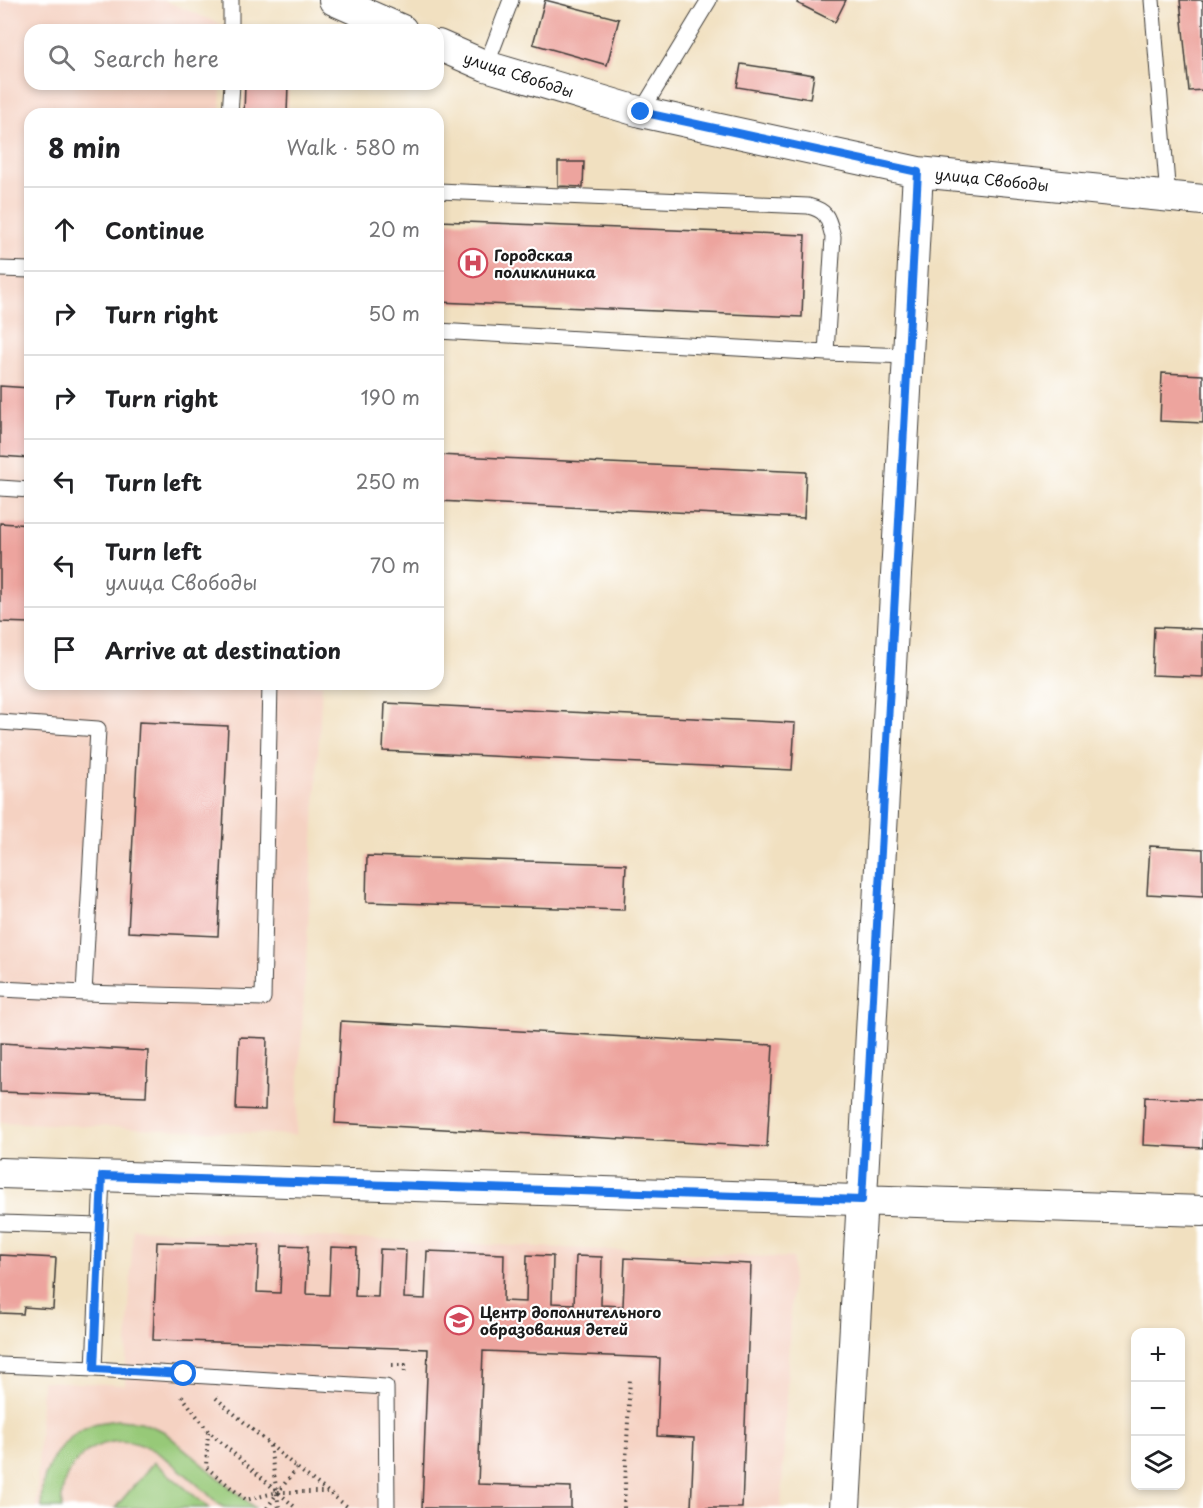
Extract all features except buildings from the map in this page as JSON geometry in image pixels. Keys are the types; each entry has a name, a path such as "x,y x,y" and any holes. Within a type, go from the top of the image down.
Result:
{"street":[{"path":"334,0 388,24"},
{"name":"улица Свободы","path":"444,48 486,66 641,112 918,172 1203,200"},
{"path":"845,1508 918,172"},
{"path":"0,1173 1203,1211"}],"lane":[{"path":"231,0 231,24"},
{"path":"486,66 511,0"},
{"path":"641,112 709,0"},
{"path":"1152,0 1168,196"},
{"path":"230,108 232,90"},
{"path":"444,191 808,206 819,209 826,215 833,237 826,353"},
{"path":"0,268 24,270"},
{"path":"444,332 908,356"},
{"path":"0,488 24,490"},
{"path":"0,988 84,993 263,998 270,690"},
{"path":"0,722 98,729 84,993"},
{"path":"94,1369 102,1176"},
{"path":"0,1223 100,1226"},
{"path":"0,1365 386,1387 387,1508"}],"path":[{"path":"184,1374 176,1389 208,1431 296,1508"},
{"path":"624,1508 630,1377"},
{"path":"223,1394 211,1394 297,1468 349,1508"},
{"path":"208,1431 206,1467 246,1500 278,1492 329,1492"},
{"path":"270,1445 279,1508"},
{"path":"267,1508 297,1468"}],"shaded area":[{"path":"0,0 163,0 221,24 24,24 24,90 221,90 220,108 24,108 24,690 322,690 296,1135 0,1122"},
{"name":"Центр дополнительного образования детей","path":"133,1229 793,1258 781,1508 36,1508 42,1381 125,1385"}],"green space":[{"path":"118,1420 141,1422 163,1431 255,1508 223,1507 163,1456 139,1444 126,1441 104,1444 86,1452 77,1460 66,1479 62,1493 62,1508 42,1508 44,1482 48,1469 62,1447 71,1437 94,1424"},
{"path":"154,1462 209,1508 115,1508"}],"place":[{"name":"Городская поликлиника","path":"473,263"},
{"name":"Центр дополнительного образования детей","path":"459,1320"}],"route":[{"path":"184,1374 94,1369 102,1176 862,1200 918,172 641,112"}]}
